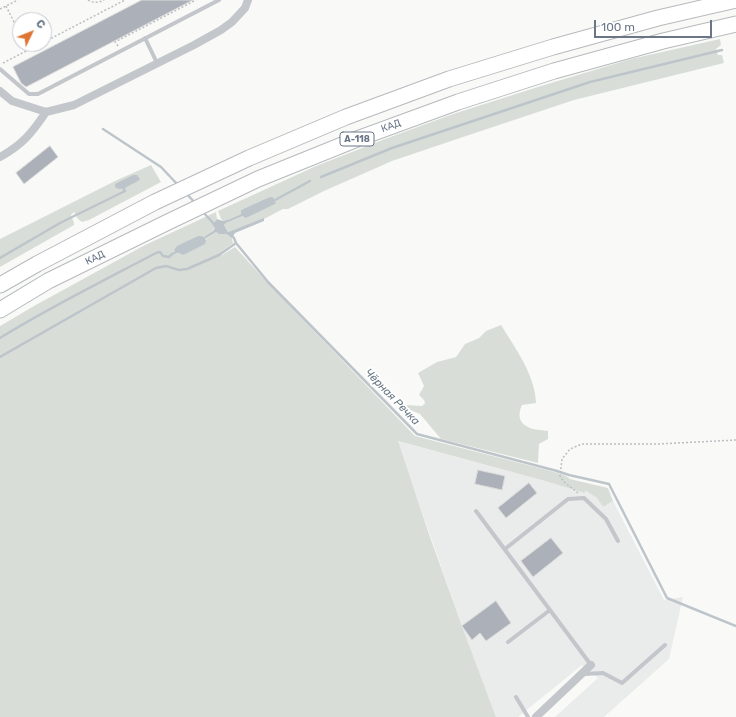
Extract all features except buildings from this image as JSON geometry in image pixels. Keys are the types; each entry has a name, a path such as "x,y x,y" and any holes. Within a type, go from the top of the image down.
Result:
{"highway":[{"name":"А-118","path":"0,285 155,202 249,158 346,117 449,79 658,18 736,0"},
{"name":"КАД","path":"0,310 48,281 168,222 258,179 357,139 458,102 554,72 663,41 736,24"}],"street":[{"path":"0,91 12,101 46,112 74,105 221,30 232,22 245,8 248,0"},
{"path":"0,157 18,147 28,138 46,112"},
{"path":"536,717 591,664"}],"lane":[{"path":"0,69 28,94 38,94 219,0"},
{"path":"145,38 157,64"},
{"path":"505,549 568,499 584,498 606,519 618,542"},
{"path":"476,512 591,664"},
{"path":"508,642 550,610"},
{"path":"581,674 603,673 622,683 665,645"},
{"path":"516,697 528,717"}],"path":[{"path":"0,9 18,0"},
{"path":"88,0 101,2 104,0"},
{"path":"52,38 125,0"},
{"path":"115,42 196,0"},
{"path":"6,6 12,18"},
{"path":"0,65 24,52"},
{"path":"584,498 563,481 560,476 562,459 570,449 582,444 658,444 736,440"}],"shaded area":[{"path":"720,39 721,45 716,49 718,55 722,55 724,63 574,100 392,161 324,191 288,209 283,209 264,219 228,232 224,225 226,223 276,203 273,197 241,210 241,214 223,221 218,211 316,166 453,114 631,59"},
{"path":"151,165 161,182 89,220 82,222 78,219 74,212 71,215 74,225 0,267 0,239 117,180"},
{"path":"133,175 137,175 140,179 125,188 118,189 115,187 115,184"},
{"path":"273,197 276,203 275,204 248,217 245,218 243,216 224,225 228,232 264,218 264,221 235,233 232,238 226,234 219,234 216,232 205,239 205,244 183,255 174,250 177,246 198,236 204,237 213,231 215,228 212,225 217,219 223,221 230,219 241,214 241,210"},
{"path":"216,212 217,219 212,225 215,228 207,236 174,250 183,255 216,232 219,234 226,234 232,238 233,243 221,252 222,255 235,247 415,436 562,474 570,479 608,488 613,501 603,507 597,498 586,491 584,493 398,441 430,537 496,717 0,717 0,326 145,245"},
{"path":"501,325 518,352 528,372 535,392 536,403 522,405 520,418 522,423 530,428 548,431 548,439 539,444 538,463 441,439 420,414 406,408 407,405 422,406 425,403 419,395 424,386 418,373 437,362 456,357 465,344 479,338 486,331"},
{"path":"397,441 584,493 586,491 597,498 603,507 613,501 664,600 683,597 669,659 604,717 555,717 598,678 582,665 518,717 496,717 462,626"}],"waterway":[{"path":"321,177 392,148 590,82 722,50"},
{"name":"Чёрная Речка","path":"103,129 161,167 178,185"},
{"path":"275,200 310,181"},
{"path":"0,258 60,223 125,191 123,188"},
{"name":"Чёрная Речка","path":"186,193 195,203"},
{"name":"Чёрная Речка","path":"202,211 215,225"},
{"name":"Чёрная Речка","path":"231,235 268,282 417,434 569,475 609,484 667,598 736,626"},
{"path":"0,357 156,268 166,266 179,270 187,269 219,255 236,243"},
{"path":"0,338 57,305 156,253 160,252 163,256 169,257 176,252"}]}
